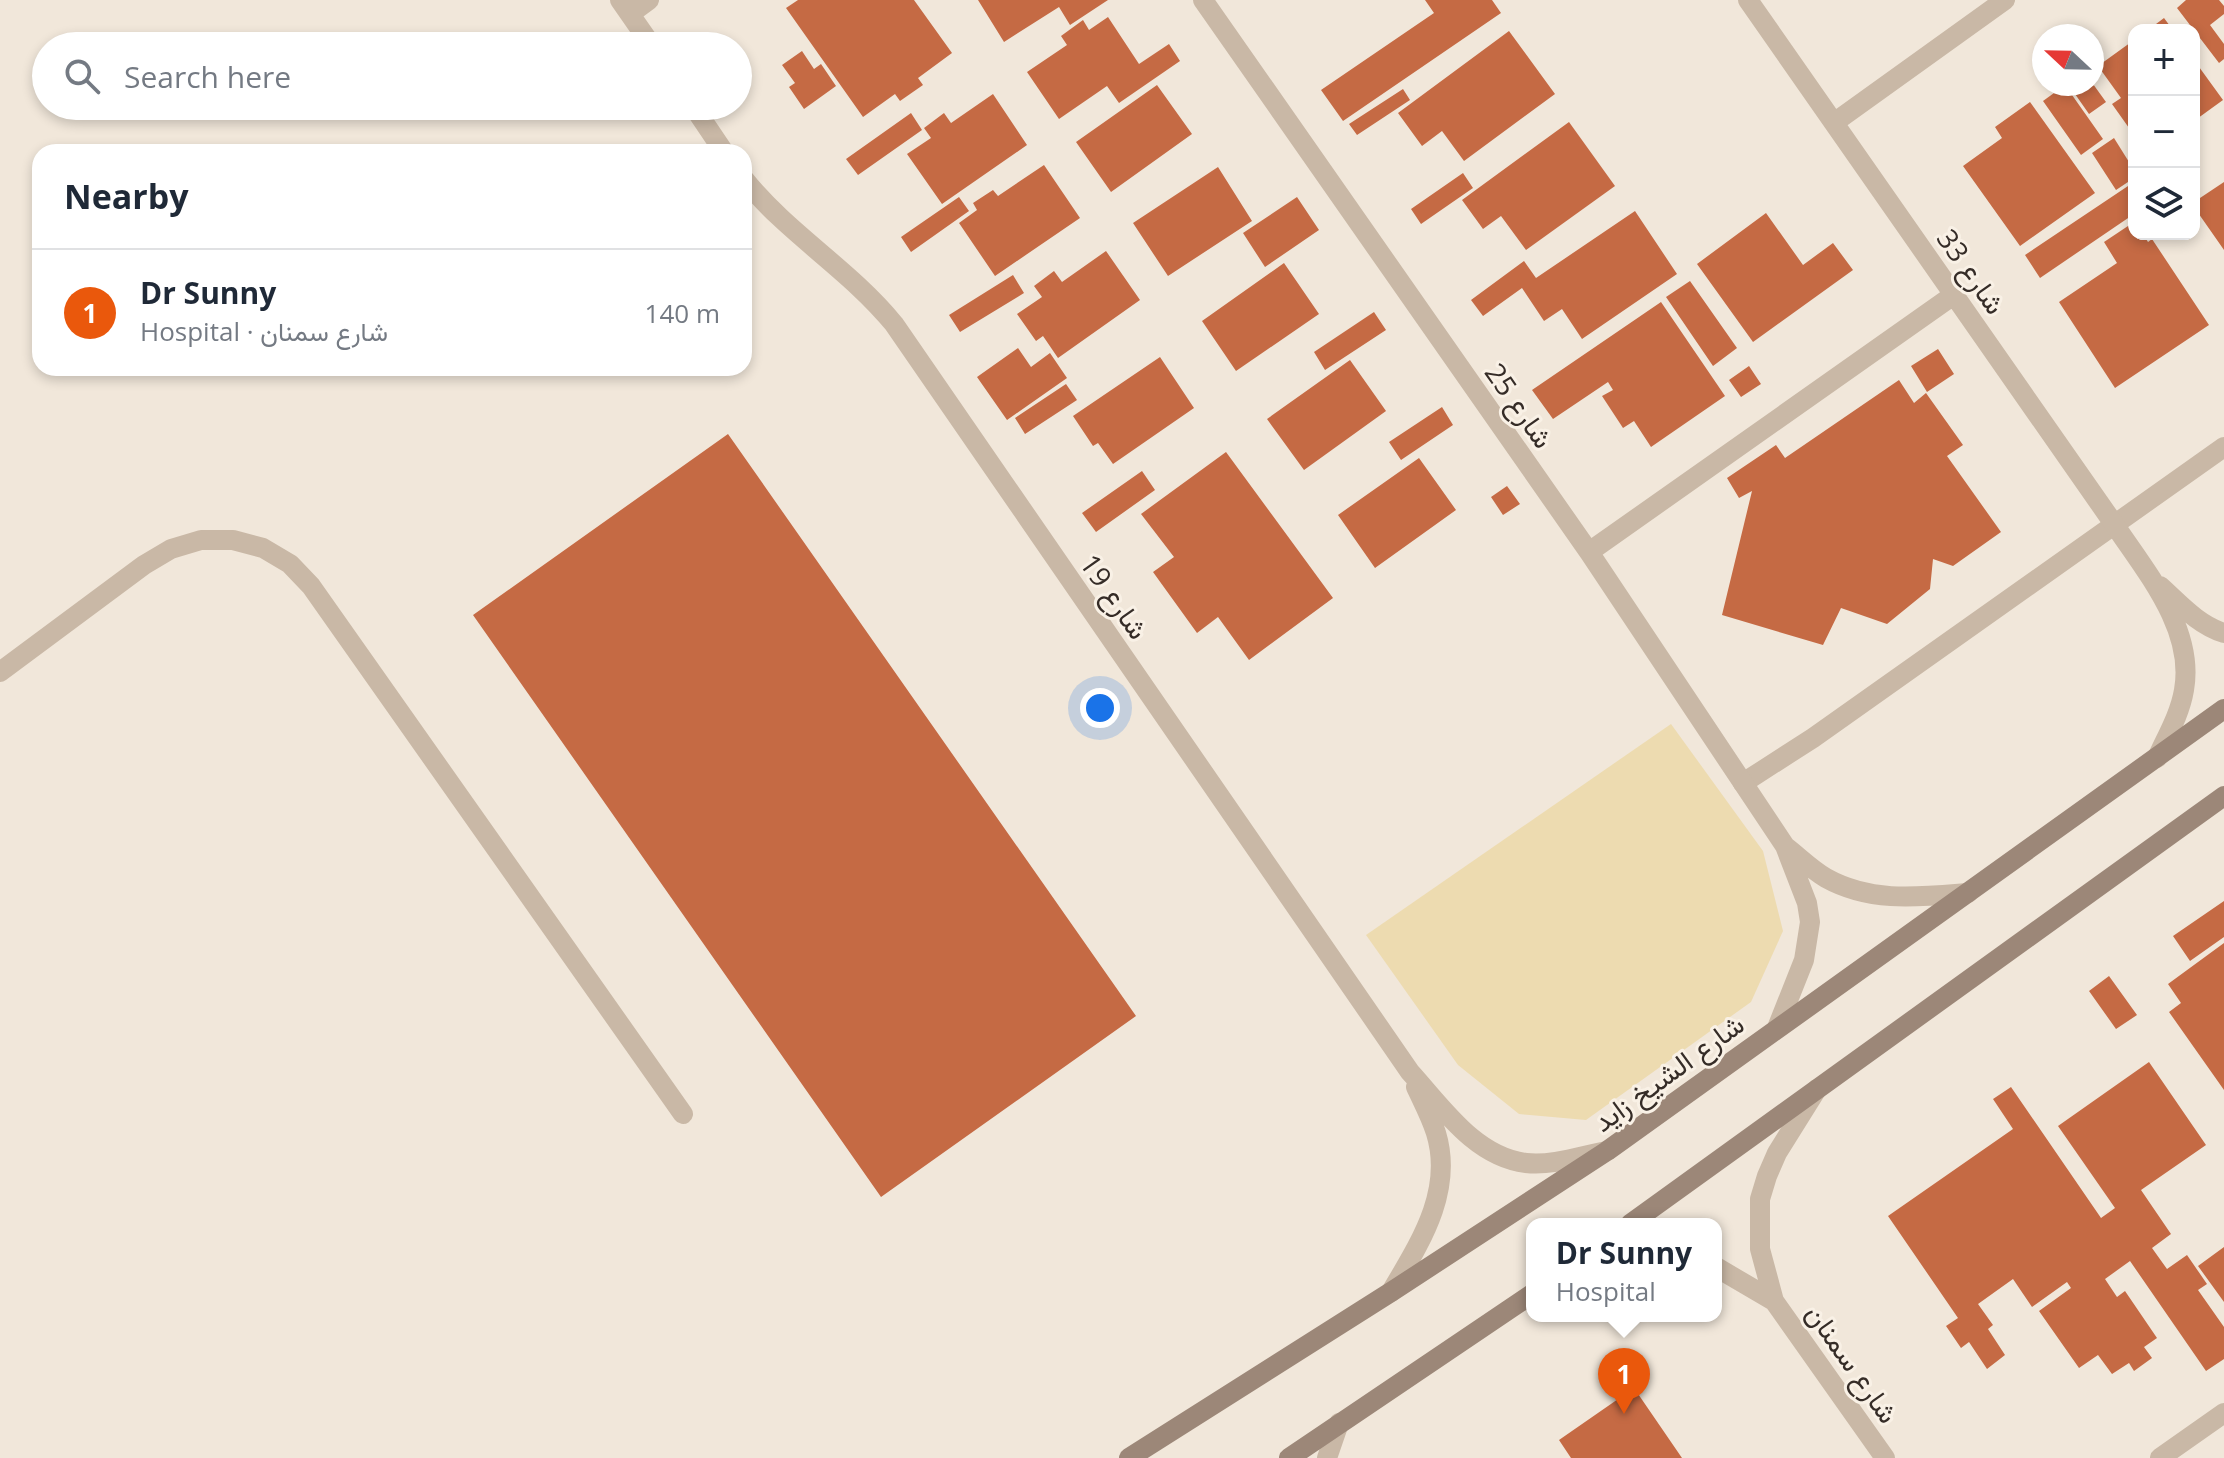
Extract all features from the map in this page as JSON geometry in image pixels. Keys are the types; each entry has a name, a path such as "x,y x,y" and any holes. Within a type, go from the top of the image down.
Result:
{"main road":[{"name":"شارع الشيخ زايد","path":"1129,1458 1607,1151 2224,709"},
{"path":"1638,1218 2224,796"},
{"path":"1289,1458 1526,1298"}],"street":[{"path":"642,32 625,7 649,0"},
{"name":"شارع 25","path":"1203,0 1589,552 1785,846 1807,903 1810,922 1804,960 1777,1028"},
{"name":"شارع 33","path":"1748,0 2114,524 2148,575 2178,629 2186,669 2179,709 2157,758"},
{"path":"1835,122 2005,0"},
{"path":"702,120 719,144"},
{"name":"شارع 19","path":"752,188 778,217 855,281 894,324 1410,1072"},
{"path":"1589,552 1955,294"},
{"path":"1743,783 1813,738 2224,447"},
{"path":"0,672 144,565 171,549 201,540 233,540 263,548 290,564 311,586 683,1114"},
{"name":"شارع 33","path":"2148,575 2196,619 2224,633"},
{"name":"شارع 25","path":"1785,846 1824,877 1866,893 1911,898 1968,893"},
{"path":"1410,1072 1465,1133 1504,1158 1527,1163 1550,1162 1607,1151"},
{"path":"1391,1292 1431,1219 1440,1176 1436,1134 1410,1072"},
{"name":"شارع سمنان","path":"1817,1089 1777,1153 1760,1199 1760,1249 1774,1301 1885,1458"},
{"name":"شارع سمنان","path":"1722,1271 1774,1301"},
{"path":"2160,1458 2224,1413"},
{"path":"1327,1458 1339,1423"}],"sand":[{"path":"1671,724 1763,851 1783,931 1751,1002 1586,1120 1519,1114 1458,1065 1366,935"}],"building":[{"path":"798,0 914,0 952,53 918,78 923,85 900,101 895,94 863,117 786,8"},
{"path":"978,0 1108,0 1070,25 1059,7 1004,42"},
{"path":"1425,0 1492,0 1501,13 1343,121 1321,90 1434,13"},
{"path":"2186,0 2219,0 2224,6 2224,14 2210,25 2224,44 2224,59 2219,63 2200,38 2200,24 2189,24 2177,8"},
{"path":"1108,17 1139,64 1169,44 1180,61 1119,103 1107,86 1059,119 1027,72 1067,45 1061,36 1083,20 1089,30"},
{"path":"1509,31 1555,94 1464,161 1442,131 1422,146 1398,113"},
{"path":"2128,44 2128,127 2112,104 2121,98 2104,74 2104,62"},
{"path":"802,51 814,69 821,64 836,86 804,109 789,87 795,83 782,65"},
{"path":"2200,68 2223,100 2200,117"},
{"path":"1157,85 1192,134 1111,192 1076,142"},
{"path":"1403,89 1410,100 1357,135 1349,124"},
{"path":"993,94 1027,145 942,204 907,154 931,138 924,128 944,113 951,123"},
{"path":"2050,96 2073,96 2103,139 2081,155 2043,101"},
{"path":"2076,96 2102,96 2106,102 2089,114"},
{"path":"2030,102 2095,193 2020,246 1963,166 2002,138 1995,127"},
{"path":"911,113 922,130 858,175 846,159"},
{"path":"1569,122 1615,186 1526,250 1501,216 1483,229 1462,200"},
{"path":"2114,138 2128,160 2128,182 2116,190 2092,153"},
{"path":"1044,165 1080,218 995,276 959,223 977,210 973,203 993,190 998,196"},
{"path":"1218,167 1252,221 1168,276 1133,223"},
{"path":"1463,173 1473,188 1421,224 1411,209"},
{"path":"2224,182 2224,250 2200,216 2200,198"},
{"path":"2128,186 2128,218 2040,278 2025,255"},
{"path":"959,197 969,211 911,252 901,237"},
{"path":"1297,197 1319,230 1265,267 1243,233"},
{"path":"1635,211 1677,274 1582,339 1562,309 1544,321 1522,288 1483,316 1471,300 1524,261 1536,278"},
{"path":"1766,213 1803,265 1833,243 1853,270 1753,342 1697,264"},
{"path":"2128,226 2128,240 2153,240 2209,325 2115,388 2059,302 2117,263 2104,242"},
{"path":"1106,251 1140,300 1058,358 1043,336 1036,341 1017,314 1042,297 1034,286 1054,271 1062,282"},
{"path":"1284,263 1319,314 1236,371 1202,321"},
{"path":"1013,275 1024,293 960,332 949,315"},
{"path":"1690,281 1737,348 1713,366 1666,297"},
{"path":"1661,302 1725,396 1651,447 1634,421 1623,428 1602,396 1613,390 1608,382 1553,419 1532,390"},
{"path":"1374,312 1386,330 1325,370 1314,352"},
{"path":"1018,348 1031,367 1050,353 1067,378 1007,420 977,377"},
{"path":"1938,349 1954,374 1927,392 1911,366"},
{"path":"1160,357 1194,408 1113,464 1098,443 1093,446 1073,416"},
{"path":"1350,360 1386,411 1304,470 1267,419"},
{"path":"1749,366 1761,384 1741,397 1729,380"},
{"path":"1899,380 1914,403 1926,393 1963,445 1947,456 2001,532 1953,566 1933,559 1930,589 1887,624 1841,608 1823,645 1722,615 1752,491 1739,498 1727,478 1776,445 1785,458"},
{"path":"1066,384 1077,400 1025,434 1015,418"},
{"path":"1442,407 1453,425 1401,460 1389,442"},
{"path":"728,434 1136,1016 881,1197 473,615"},
{"path":"1226,452 1333,598 1249,660 1218,617 1197,633 1153,572 1174,557 1141,514"},
{"path":"1419,458 1456,510 1375,568 1338,515"},
{"path":"1142,471 1155,490 1096,532 1082,513"},
{"path":"1507,486 1520,504 1503,515 1491,497"},
{"path":"2224,901 2224,937 2190,961 2173,936"},
{"path":"2224,943 2224,1090 2169,1012 2181,1003 2168,984"},
{"path":"2109,976 2137,1015 2116,1029 2089,991"},
{"path":"2149,1062 2206,1145 2141,1190 2171,1234 2152,1248 2167,1269 2187,1255 2207,1284 2198,1290 2224,1327 2224,1359 2206,1371 2130,1261 2105,1279 2117,1297 2125,1291 2157,1338 2144,1347 2152,1358 2134,1371 2129,1363 2112,1374 2098,1355 2079,1368 2039,1311 2071,1288 2067,1282 2032,1307 2013,1279 1978,1304 1993,1325 1988,1329 2005,1355 1987,1369 1969,1342 1961,1348 1946,1326 1958,1318 1888,1216 2013,1129 1993,1099 2011,1087 2101,1218 2115,1208 2058,1126"},
{"path":"2224,1247 2224,1302 2198,1266"},
{"path":"1634,1388 1682,1458 1571,1458 1559,1440"}],"place":[{"name":"Dr Sunny","path":"1624,1414"}]}
